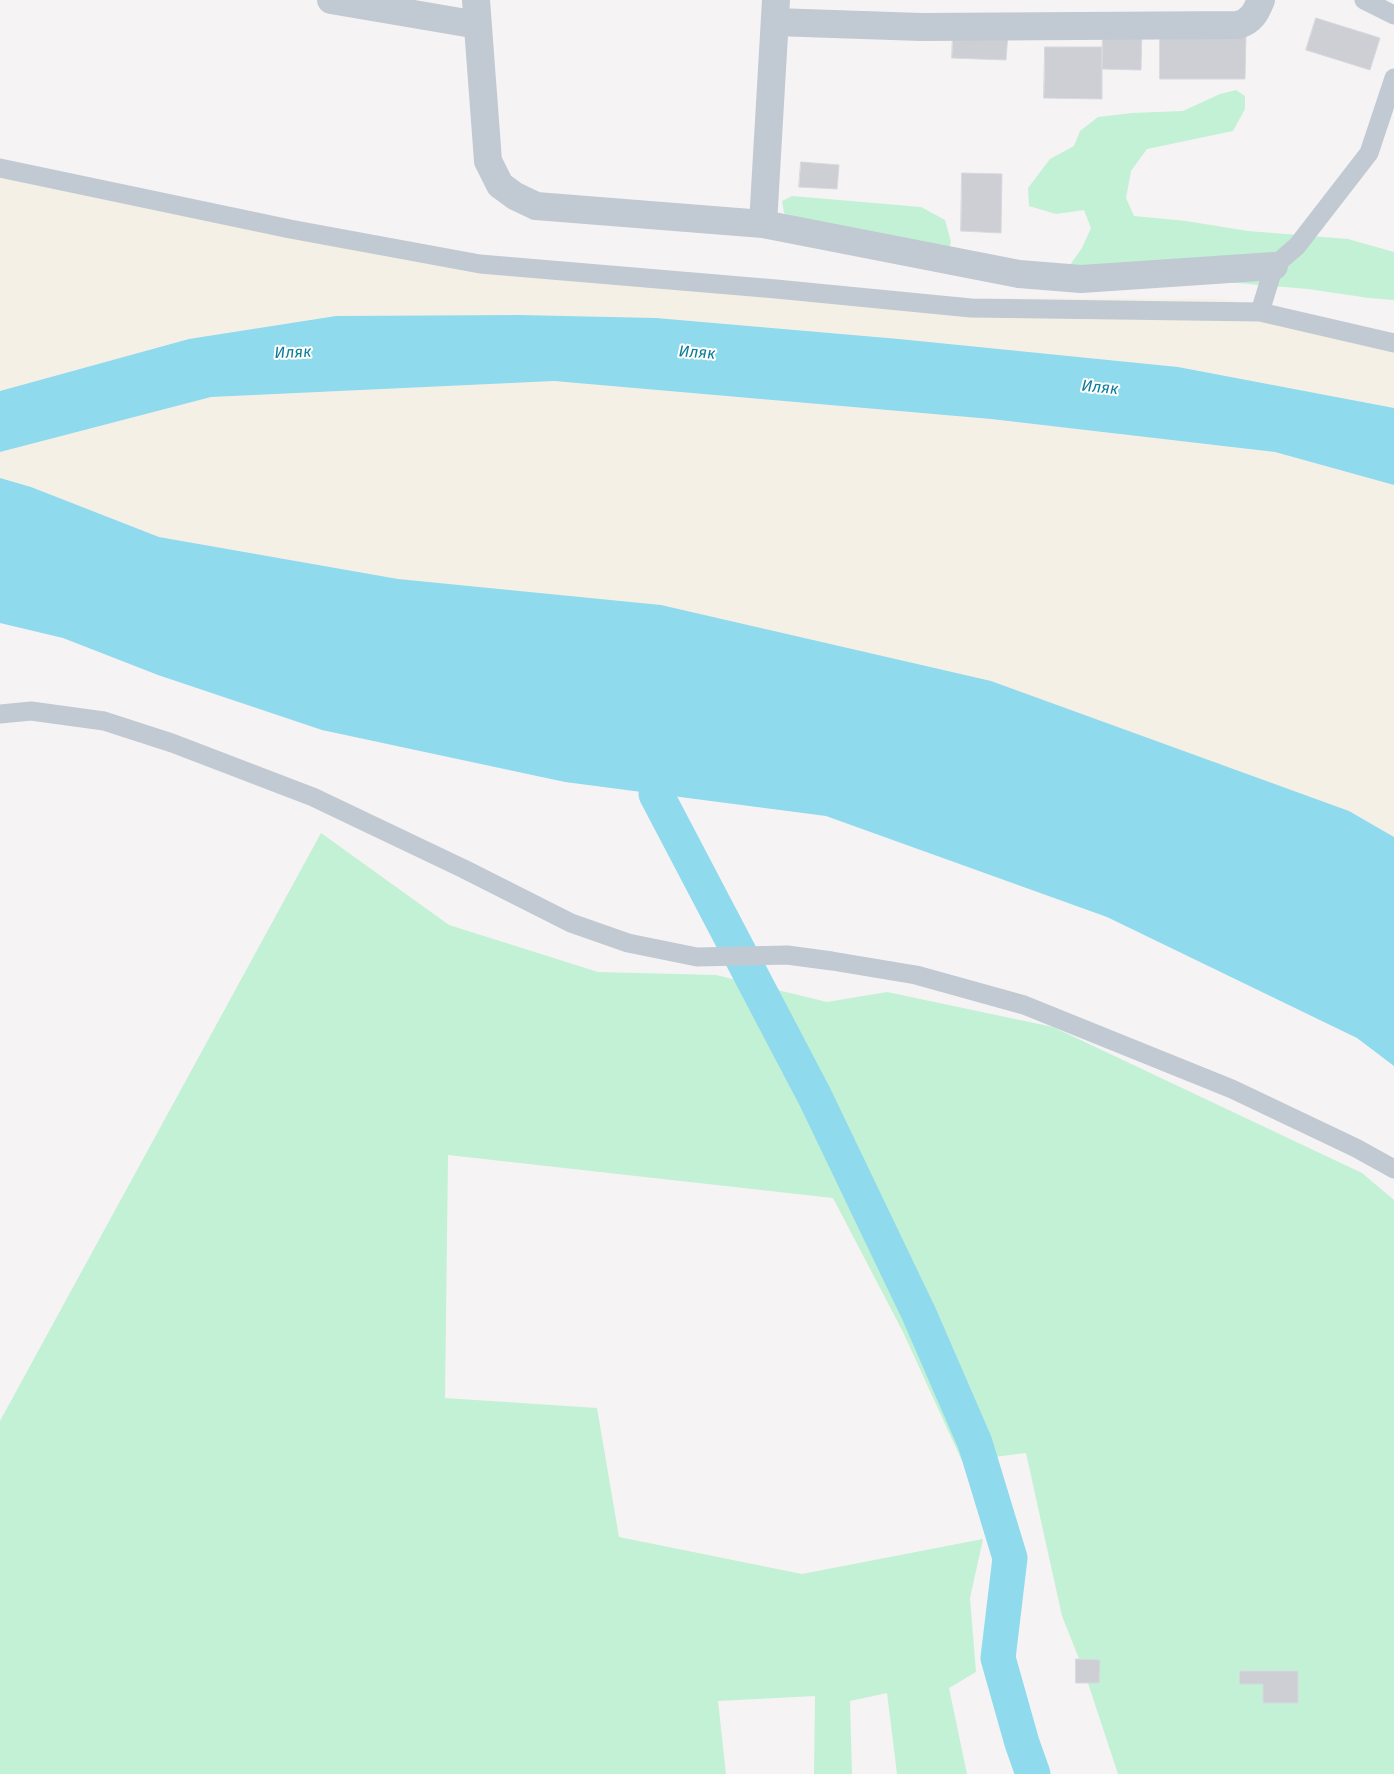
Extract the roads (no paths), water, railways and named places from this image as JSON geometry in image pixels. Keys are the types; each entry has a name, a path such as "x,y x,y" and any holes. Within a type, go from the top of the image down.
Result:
{"street":[{"path":"331,0 477,12 488,161 500,185 515,196 536,206 763,224 1020,274 1081,279 1274,266"},
{"path":"763,224 776,11 921,27 1238,25 1254,16 1261,0"}],"lane":[{"path":"1364,0 1394,15"},
{"path":"1260,312 1274,266 1297,246 1368,153 1394,78"},
{"path":"0,168 290,229 480,264 971,308 1260,312 1394,343"},
{"path":"0,714 31,711 104,721 172,743 313,797 464,868 571,923 628,943 696,957 787,955 916,975 1024,1005 1232,1090 1356,1148 1394,1169"}],"water":[{"name":"Иляк","path":"519,315 656,318 899,339 1178,367 1394,408 1394,485 1275,452 991,419 554,381 211,397 0,452 0,391 189,339 336,316"},
{"path":"0,478 31,487 159,537 398,579 661,605 991,681 1349,811 1394,837 1394,1066 1357,1038 1107,917 826,816 565,782 322,730 158,675 63,638 0,623"}],"waterway":[{"path":"656,794 815,1097 919,1314 975,1443 1010,1558 998,1658 1022,1743 1033,1774"}]}
